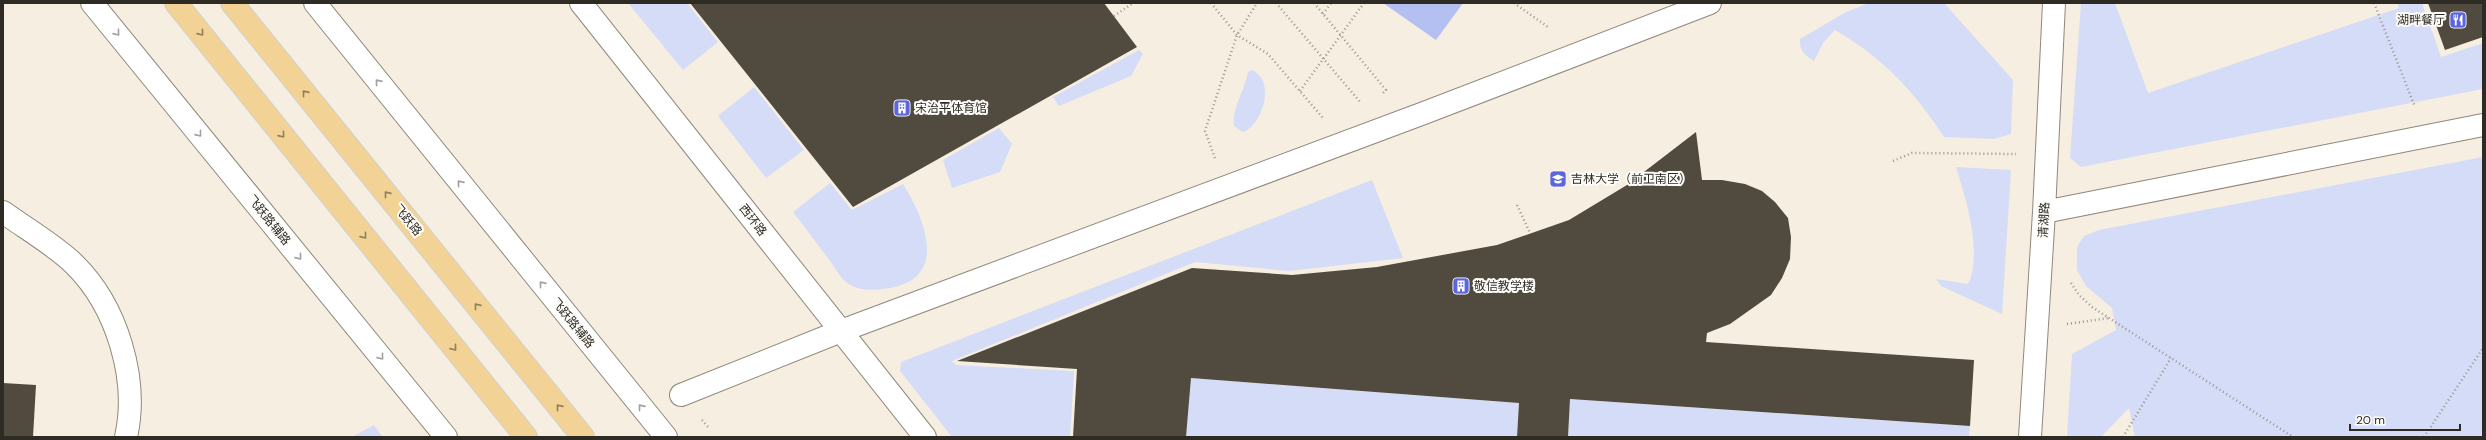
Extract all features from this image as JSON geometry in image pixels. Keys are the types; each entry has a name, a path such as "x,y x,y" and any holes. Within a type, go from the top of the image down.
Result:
{"main road":[{"path":"176,3 526,437"},
{"name":"飞跃路","path":"232,3 583,437"}],"street":[{"name":"飞跃路辅路","path":"92,3 446,437"},
{"name":"飞跃路辅路","path":"315,3 666,437"},
{"name":"西环路","path":"581,3 925,437"},
{"path":"681,395 841,331 1424,113 1710,3"},
{"name":"清湖路","path":"2030,437 2044,212 2054,3"},
{"path":"2044,212 2483,125"},
{"path":"3,212 74,264 110,311 125,359 131,415 126,437"}],"path":[{"path":"1114,16 1133,3"},
{"path":"1211,3 1237,36 1268,54 1324,118"},
{"path":"1218,166 1206,131 1237,36 1257,3"},
{"path":"1276,3 1362,104"},
{"path":"1314,3 1386,90 1381,95"},
{"path":"1323,14 1331,3"},
{"path":"1300,91 1364,3"},
{"path":"1516,3 1548,27"},
{"path":"2374,3 2416,109"},
{"path":"1893,161 1912,153 2019,154"},
{"path":"1517,206 1530,233"},
{"path":"2070,280 2079,296 2110,318 2293,437"},
{"path":"2069,324 2110,318"},
{"path":"2424,437 2483,348"},
{"path":"2123,437 2171,358"}],"shaded area":[{"path":"628,3 687,3 718,42 683,70"},
{"path":"1869,3 1944,3 2013,80 2011,134 1994,139 1944,137 1933,120 1909,90 1883,64 1835,30 1823,43 1814,61 1803,52 1800,47 1800,39 1846,12"},
{"path":"2081,3 2115,3 2148,93 2399,8 2397,3 2422,3 2441,57 2483,43 2483,89 2081,167 2070,158"},
{"path":"1139,50 1143,54 1131,76 1059,106 1053,97"},
{"path":"1252,70 1260,76 1264,84 1264,104 1255,122 1249,129 1243,132 1234,126 1234,114 1248,72"},
{"path":"754,87 804,150 766,178 718,116"},
{"path":"999,128 1012,144 1000,172 952,188 943,160"},
{"path":"2483,157 2483,437 2135,437 2129,408 2101,437 2067,437 2072,354 2116,330 2112,308 2086,286 2077,270 2077,247 2084,236 2099,230"},
{"path":"1956,167 2011,170 2002,314 1941,286 1936,279 1968,284 1972,271 1974,257 1971,226"},
{"path":"1372,180 1403,258 1289,271 1195,262 952,361 956,365 1074,371 1070,437 952,437 900,371 901,362"},
{"path":"830,183 852,210 903,184 912,199 925,232 927,248 925,263 917,275 903,284 873,290 858,288 849,284 843,279 793,212"},
{"path":"1191,378 1519,403 1517,437 1186,437"},
{"path":"1570,399 1970,426 1969,437 1568,437"},
{"path":"374,425 383,437 352,437"}],"water":[{"path":"1383,3 1463,3 1436,40"}],"building":[{"name":"宋治平体育馆","path":"690,3 1104,3 1137,47 853,207"},
{"name":"湖畔餐厅","path":"2428,3 2483,3 2483,37 2445,50"},
{"name":"敬信教学楼","path":"1696,132 1702,180 1722,180 1745,184 1762,191 1775,202 1788,218 1791,237 1790,259 1782,278 1771,295 1730,324 1707,333 1706,342 1974,360 1970,426 1570,399 1568,437 1517,437 1519,403 1191,378 1186,437 1073,437 1077,369 957,361 1192,268 1292,275 1377,267 1497,245 1569,220 1627,185"},
{"path":"3,383 36,385 33,437 3,437"}],"place":[{"name":"湖畔餐厅","path":"2458,20"},
{"name":"宋治平体育馆","path":"902,108"},
{"name":"吉林大学（前卫南区）","path":"1558,179"},
{"name":"敬信教学楼","path":"1461,286"}]}
